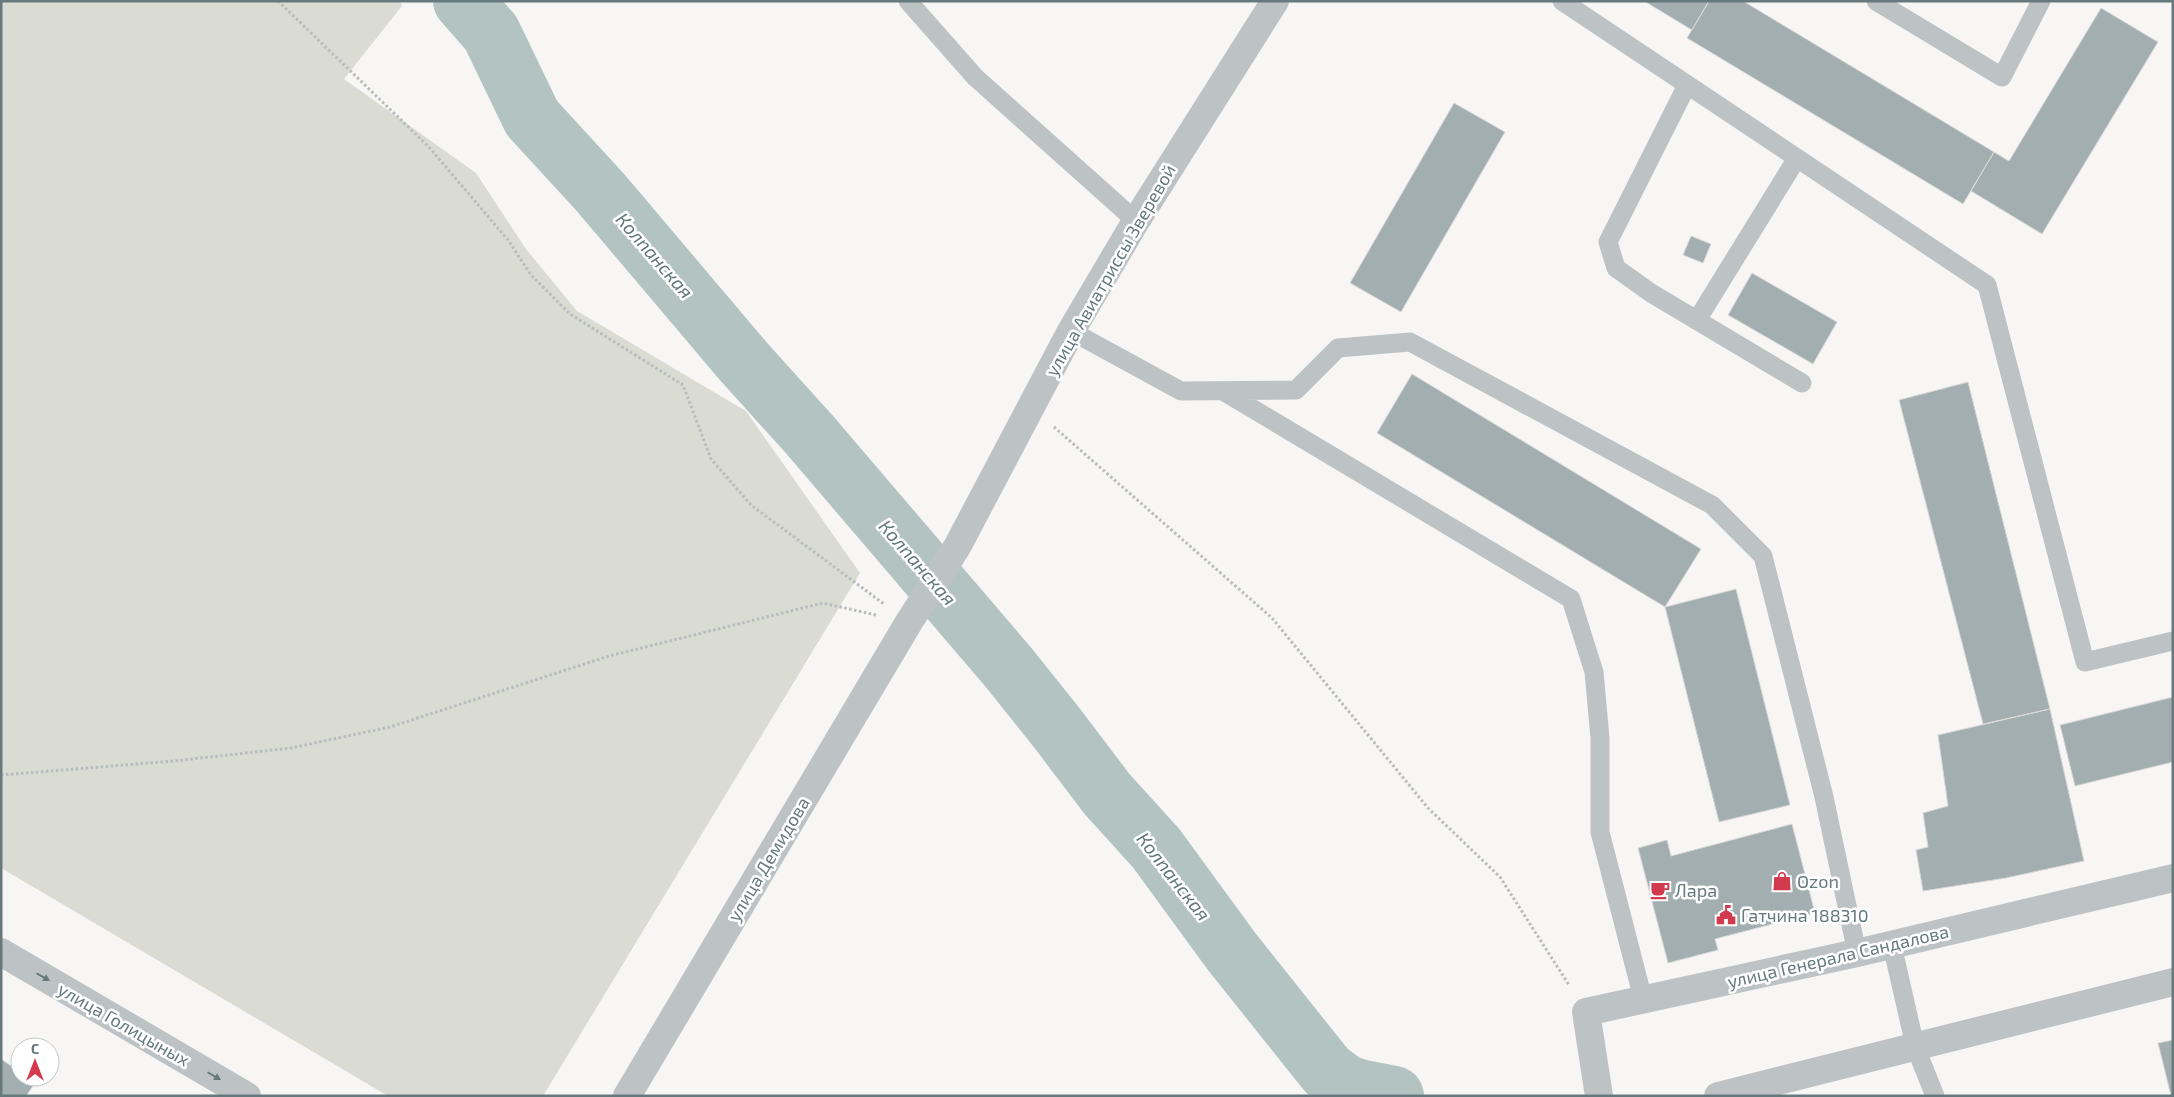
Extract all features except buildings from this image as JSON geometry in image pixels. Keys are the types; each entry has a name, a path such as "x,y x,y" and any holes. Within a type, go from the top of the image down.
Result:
{"street":[{"name":"улица Авиатриссы Зверевой","path":"957,547 1071,331 1136,221 1276,1"},
{"name":"улица Демидова","path":"627,1096 909,622 957,547"},
{"name":"улица Генерала Сандалова","path":"1586,1012 1857,953 2173,878"},
{"name":"улица Голицыных","path":"1,952 247,1096"},
{"path":"1718,1096 1778,1089 1915,1046 2173,982"},
{"path":"1586,1012 1599,1096"}],"lane":[{"path":"908,1 975,77 1136,221"},
{"path":"1562,1 1987,285 2085,662 2173,641"},
{"path":"1876,1 2002,77 2041,1"},
{"path":"1687,85 1608,242 1616,268 1651,293 1802,383"},
{"path":"1697,320 1797,158"},
{"path":"1071,331 1181,391 1296,390 1338,348 1410,342 1712,505 1764,556 1824,797 1857,953"},
{"path":"1223,391 1571,599 1594,672 1600,738 1600,832 1643,1000"},
{"path":"1892,945 1915,1046 1935,1096"}],"path":[{"path":"278,1 428,146 508,240 531,275 570,314 683,386 711,459 751,504 909,622"},
{"path":"1031,407 1272,618 1428,808 1500,877 1586,1012"},
{"path":"1,775 174,761 290,748 390,726 610,656 823,603 909,622"}],"shaded area":[{"path":"1,1 400,1 402,6 344,79 476,173 526,249 577,311 746,411 860,573 543,1096 388,1096 1,868"}],"waterway":[{"name":"Колпанская","path":"463,1 491,33 532,118 600,192 744,362 809,434 1009,668 1107,794 1156,848 1232,952 1327,1071 1346,1085 1394,1096"}],"place":[{"name":"Ozon","path":"1782,881"},
{"name":"Лара","path":"1660,890"},
{"name":"Гатчина 188310","path":"1726,915"}]}
